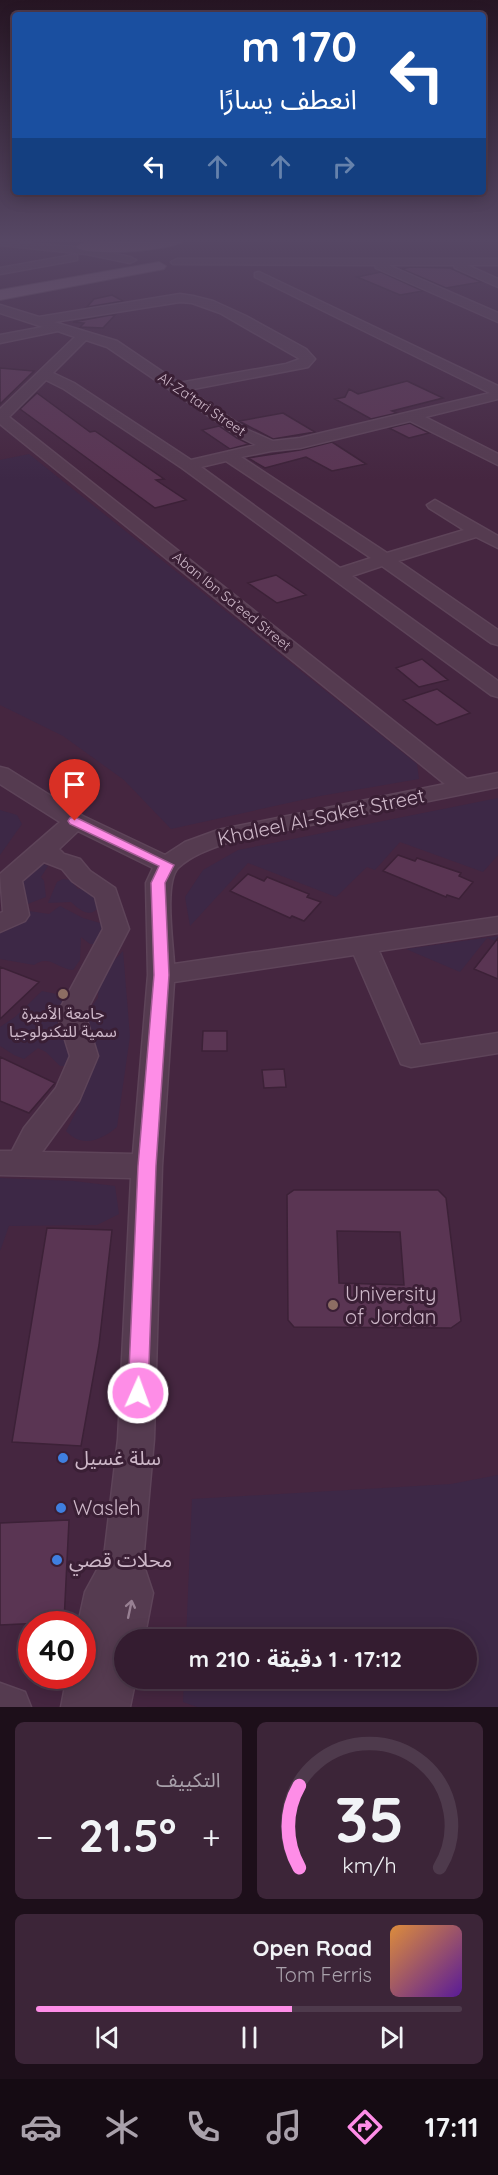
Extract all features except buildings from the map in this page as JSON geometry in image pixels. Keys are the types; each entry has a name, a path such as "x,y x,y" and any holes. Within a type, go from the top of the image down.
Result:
{"street":[{"name":"Al-Za'tari Street","path":"37,321 112,344 179,387 243,433 271,446"},
{"path":"179,387 286,368 303,364 308,359 300,352 242,321"},
{"path":"351,321 498,393"},
{"path":"0,339 58,327"},
{"path":"0,417 46,375 84,335"},
{"path":"46,375 69,386 188,465 498,691"},
{"name":"Al-Za'tari Street","path":"188,465 271,446 300,443 498,393"},
{"path":"412,416 498,460"},
{"name":"Aban Ibn Sa’eed Street","path":"0,417 463,787"},
{"path":"229,456 498,639"},
{"path":"435,505 498,543"},
{"path":"339,574 477,531"},
{"path":"0,774 75,821 167,865 158,883 161,975 147,1166 136,1438 123,1563 133,1593 109,1707"},
{"name":"Khaleel Al-Saket Street","path":"167,865 193,847 226,834 498,780"},
{"path":"0,924 16,915 9,879 75,821"},
{"path":"11,1163 69,1093 84,1056 71,1014 116,929 106,893 81,876 71,864 55,859 46,848"},
{"path":"161,975 498,925"},
{"path":"363,944 411,1057 498,1043"},
{"path":"11,1163 147,1166"},
{"path":"82,1707 105,1592 123,1563"},
{"path":"0,1704 10,1707"}],"shaded area":[{"path":"29,454 417,764 419,779 320,796 171,829 124,780 63,736 0,705 0,460"},
{"path":"498,798 498,855 483,872 400,842 375,870 367,867 336,897 248,863 190,926 185,897 203,870 238,850"},
{"path":"0,810 17,815 22,824 0,855"},
{"path":"35,860 48,866 41,877 44,881 46,897 25,905 18,877"},
{"path":"63,879 70,880 78,889 87,888 92,891 99,907 88,913 71,902 48,903 57,882"},
{"path":"60,906 83,918 107,925 102,944 90,944 81,937 80,960 73,970 49,961 34,965 0,959 0,931 10,928 29,911 49,914"},
{"path":"498,936 498,942 487,938 460,972 406,949"},
{"path":"123,951 130,1036 117,1127 98,1139 78,1140 66,1131 78,1108 92,1062 82,1019 98,998 99,976"},
{"path":"42,991 61,995 65,1004 74,1046 67,1066 60,1066 46,1052 38,1048 24,1059 0,1046 0,1027 15,1017"},
{"path":"0,1178 74,1181 115,1186 119,1214 97,1225 9,1226 0,1251"},
{"path":"498,1475 498,1707 197,1707 183,1702 184,1689 477,1689 477,1629 186,1629 192,1499 451,1484"}],"place":[{"name":"جامعة الأميرة سمية للتكنولوجيا","path":"63,994"},
{"name":"University of Jordan","path":"333,1305"},
{"name":"سلة غسيل","path":"63,1458"},
{"name":"Wasleh","path":"61,1508"},
{"name":"محلات قصي","path":"57,1560"}],"route":[{"path":"75,821 167,865 158,883 161,975 147,1166 138,1393"}]}
